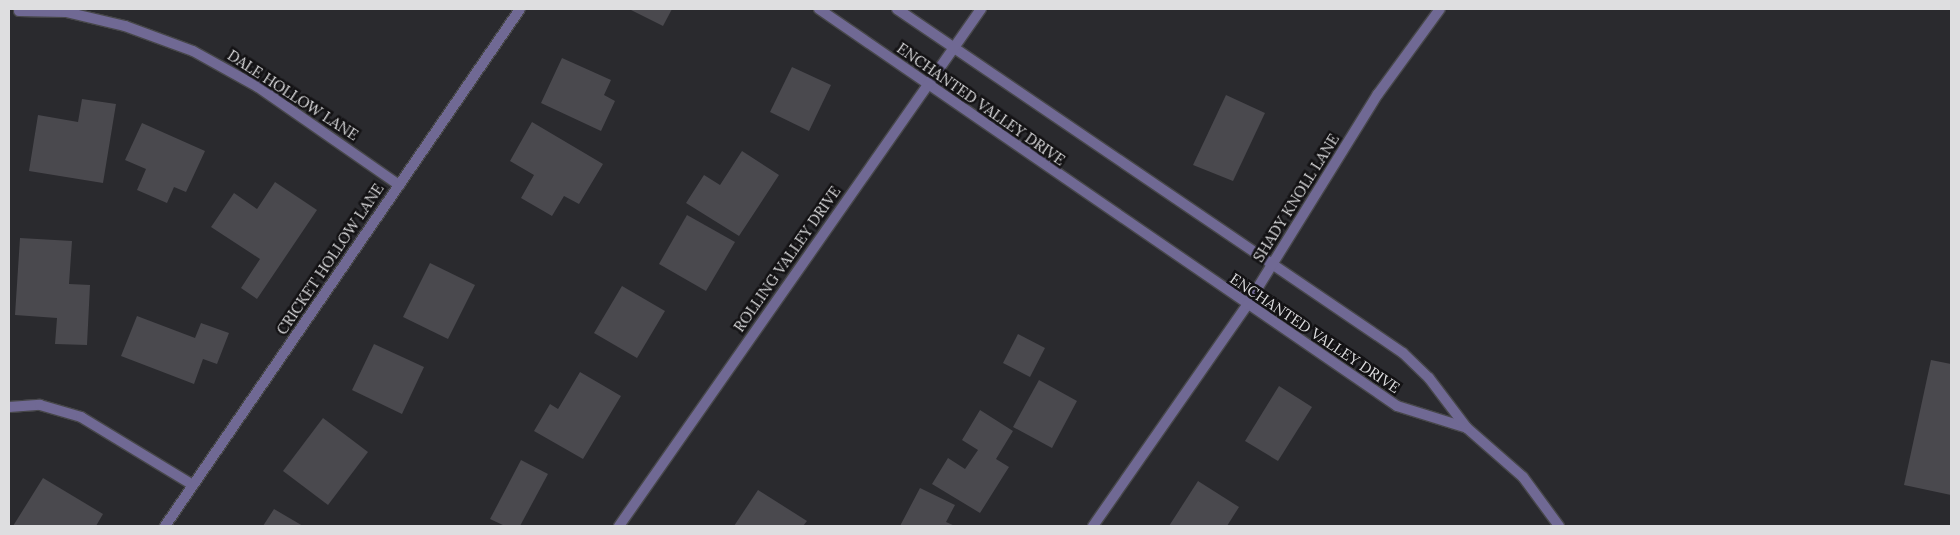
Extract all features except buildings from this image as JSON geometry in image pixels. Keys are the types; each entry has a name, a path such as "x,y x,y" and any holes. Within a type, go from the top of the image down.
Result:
{"street":[{"name":"CRICKET HOLLOW LANE","path":"165,526 520,9"},
{"name":"ENCHANTED VALLEY DRIVE","path":"819,9 926,86 1397,406 1467,428"},
{"name":"ENCHANTED VALLEY DRIVE","path":"897,9 1402,353 1429,378 1467,428"},
{"name":"ROLLING VALLEY DRIVE","path":"619,526 981,9"},
{"name":"SHADY KNOLL LANE","path":"1093,526 1247,305 1378,94 1440,9"},
{"name":"DALE HOLLOW LANE","path":"19,11 66,12 125,26 193,51 258,87 399,185"},
{"path":"9,407 40,405 81,417 193,485"},
{"path":"1467,428 1523,477 1559,526"}]}
